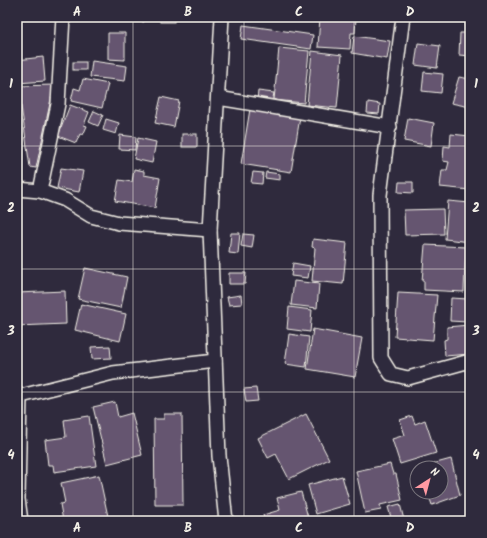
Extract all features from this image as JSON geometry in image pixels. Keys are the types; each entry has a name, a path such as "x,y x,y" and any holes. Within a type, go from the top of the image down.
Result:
{"street":[{"path":"40,191 58,104 63,17"},
{"path":"222,17 210,230 219,456 226,521"},
{"path":"403,17 390,127 380,195 381,358 391,374 408,378 470,361"},
{"path":"218,98 390,127"},
{"path":"17,185 17,189 40,191 66,200 91,216 119,223 210,230"},
{"path":"21,521 18,499 18,396 113,373 215,361"}],"building":[{"path":"129,17 145,17 144,22 129,20"},
{"path":"160,17 174,17 174,22 160,22"},
{"path":"320,17 356,17 355,33 351,33 350,49 318,47"},
{"path":"466,22 470,23 470,56 459,55 460,33 465,33"},
{"path":"243,25 313,35 311,49 241,39"},
{"path":"108,33 125,33 125,60 108,59"},
{"path":"354,36 390,41 387,59 352,53"},
{"path":"418,43 440,46 437,68 415,65"},
{"path":"279,48 309,51 304,103 274,100"},
{"path":"312,51 342,55 337,108 307,105"},
{"path":"43,57 45,81 17,83 17,60"},
{"path":"92,61 127,66 125,81 90,77"},
{"path":"73,62 86,62 86,70 73,70"},
{"path":"424,72 443,74 441,93 422,91"},
{"path":"459,77 470,79 470,107 451,103"},
{"path":"83,79 108,84 102,108 71,101 74,88 80,90"},
{"path":"54,85 36,168 30,167 18,86"},
{"path":"258,91 274,93 272,103 257,101"},
{"path":"161,97 179,101 174,127 155,123"},
{"path":"368,102 380,104 379,114 367,113"},
{"path":"70,105 89,112 84,125 87,126 83,135 80,134 76,143 58,136"},
{"path":"250,109 300,117 291,172 241,164"},
{"path":"94,111 103,115 98,126 89,122"},
{"path":"408,118 434,123 431,146 404,141"},
{"path":"106,119 119,123 116,134 103,130"},
{"path":"182,134 197,134 197,147 182,147"},
{"path":"451,134 470,136 470,190 440,187 442,170 447,170 449,162 443,161 444,146 450,147"},
{"path":"120,135 136,137 135,150 119,149"},
{"path":"138,138 156,142 152,163 134,159"},
{"path":"61,168 83,171 79,192 57,188"},
{"path":"134,169 144,171 144,175 160,178 155,208 115,201 119,180 132,182"},
{"path":"253,172 263,173 262,184 251,183"},
{"path":"266,172 280,174 280,180 265,178"},
{"path":"399,182 413,182 413,193 398,192"},
{"path":"448,201 470,203 470,242 445,239"},
{"path":"443,209 444,234 405,235 404,210"},
{"path":"231,233 240,233 238,254 229,253"},
{"path":"243,234 254,235 252,248 241,246"},
{"path":"313,239 347,243 343,284 312,281 315,248 312,247"},
{"path":"425,245 466,247 464,292 424,290 424,281 422,281"},
{"path":"293,263 310,266 308,278 291,276"},
{"path":"85,268 127,277 121,308 78,299"},
{"path":"229,273 246,273 245,284 229,284"},
{"path":"294,281 319,284 317,308 291,305"},
{"path":"65,291 66,324 17,326 17,293"},
{"path":"398,293 437,295 433,340 395,337"},
{"path":"241,295 242,304 229,305 227,297"},
{"path":"451,298 468,299 467,322 450,321"},
{"path":"81,304 126,314 120,341 75,330"},
{"path":"289,307 312,310 310,332 287,329"},
{"path":"469,325 470,354 445,356 444,340 447,339 447,327"},
{"path":"313,329 362,338 355,377 307,369"},
{"path":"289,334 309,337 306,367 285,364"},
{"path":"110,346 111,358 92,359 91,347"},
{"path":"256,388 258,401 246,402 244,389"},
{"path":"115,402 118,417 132,413 142,455 107,464 93,407"},
{"path":"164,414 182,414 183,505 155,505 154,419 164,419"},
{"path":"306,414 329,459 289,479 276,454 268,458 258,438"},
{"path":"89,416 96,466 54,472 53,465 48,465 45,440 66,437 64,420"},
{"path":"412,416 415,424 425,420 436,453 400,464 392,439 405,435 400,420"},
{"path":"451,459 460,495 449,499 449,460 447,460"},
{"path":"390,464 393,474 396,474 402,500 380,505 381,510 365,513 356,471"},
{"path":"99,475 109,521 63,521 60,504 65,503 61,483"},
{"path":"342,476 350,504 316,514 308,485"},
{"path":"301,492 309,521 265,521 263,515 280,510 277,498"},
{"path":"430,500 446,500 432,505"},
{"path":"400,504 404,520 392,521 388,507"}]}
